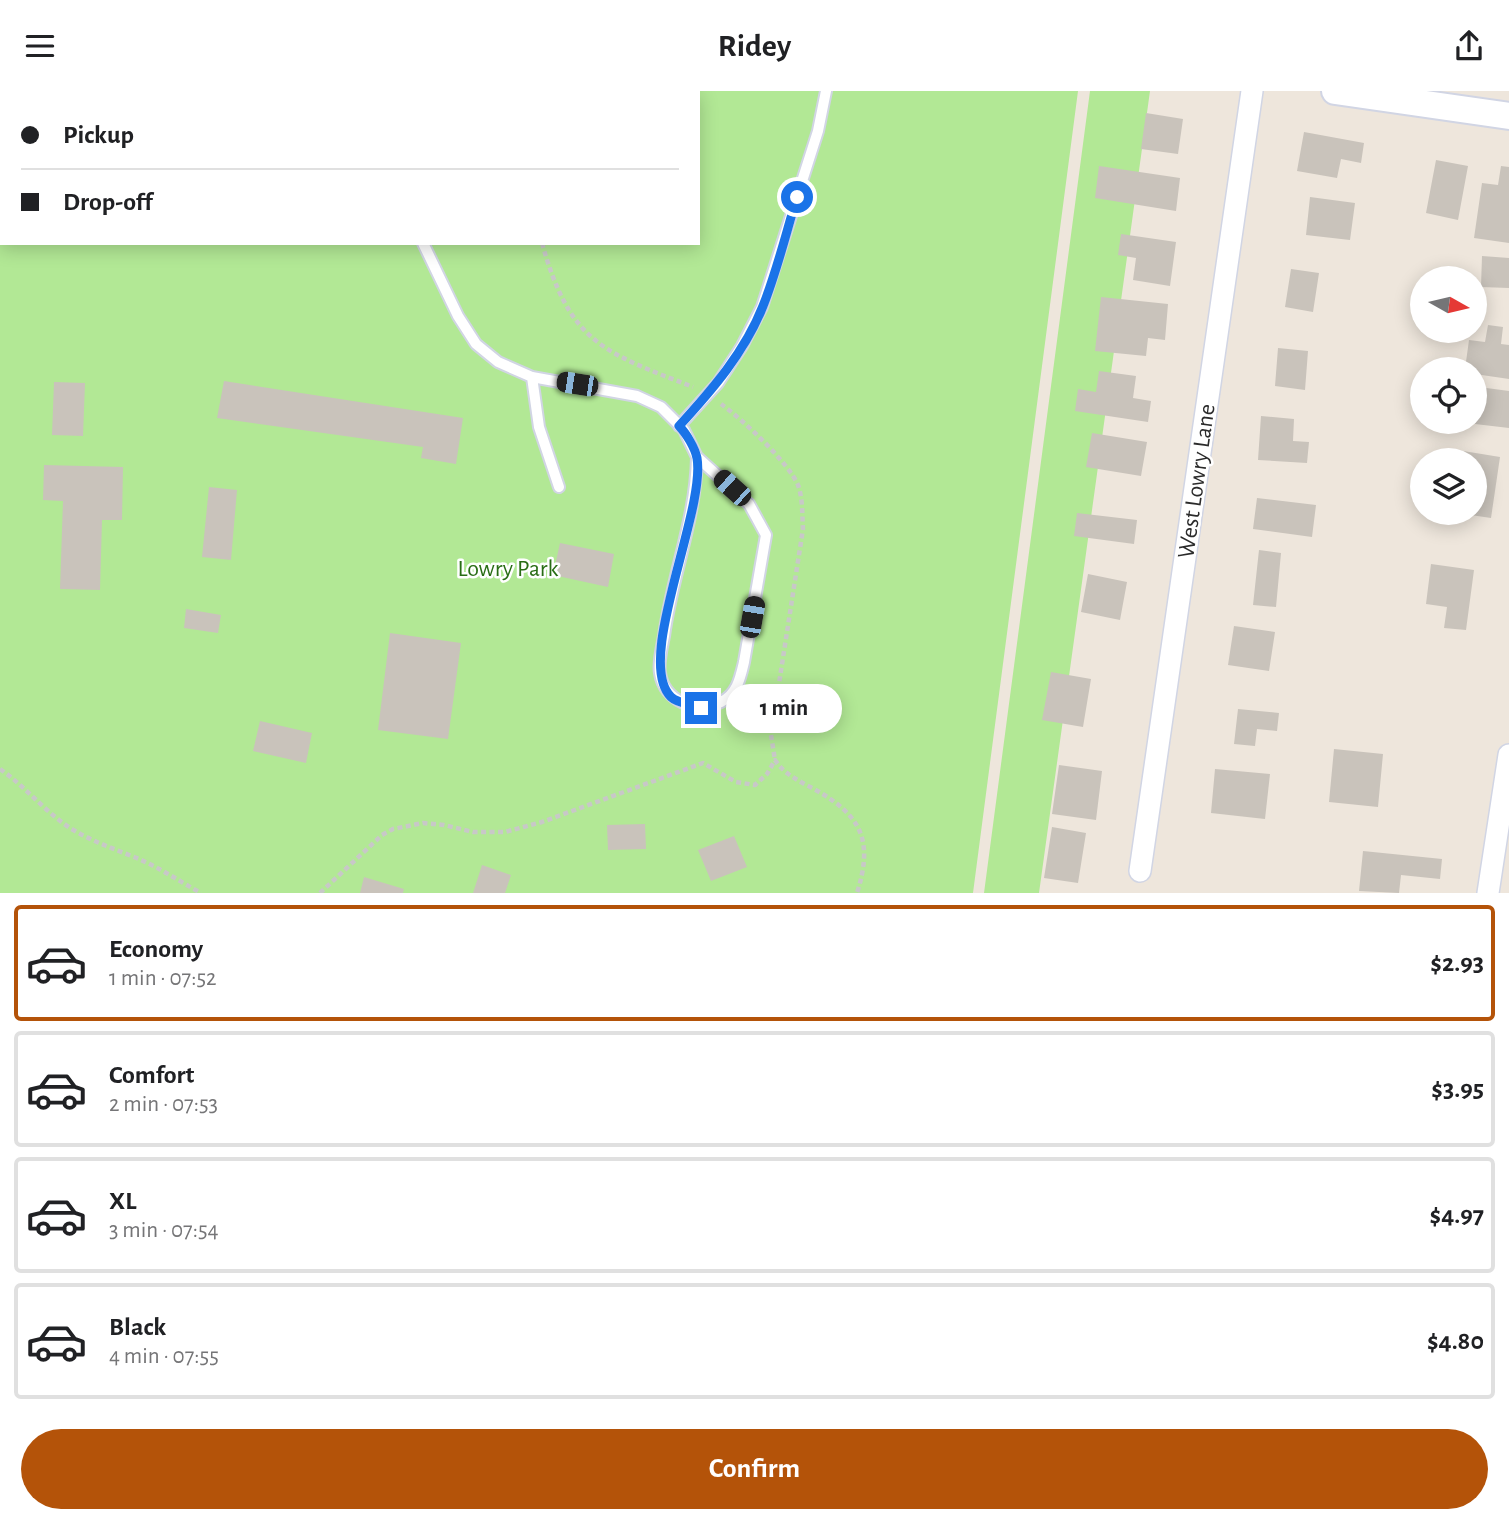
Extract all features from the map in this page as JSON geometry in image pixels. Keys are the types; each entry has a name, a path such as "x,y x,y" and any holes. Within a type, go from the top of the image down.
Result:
{"street":[{"name":"West Lowry Lane","path":"1140,871 1252,91"},
{"path":"1335,91 1509,116"},
{"path":"1488,893 1509,755"}],"lane":[{"path":"679,426 718,383 742,346 762,307 818,131 826,91"},
{"path":"424,245 458,316 476,344 498,362 532,377 637,396 661,407 679,426 697,457 749,504 766,535 740,682 731,697 701,708 672,699 663,686 659,670 666,621 697,481 697,457"},
{"path":"532,377 539,427 559,487"}],"path":[{"path":"320,893 382,835 401,826 423,823 473,832 505,832 542,822 703,763 736,782 755,785 767,774 775,760 782,770 848,811 856,822 861,834 863,854 863,871 857,893"},
{"path":"0,769 20,783 31,798 73,830 105,847 136,857 201,893"}],"green space":[{"name":"Lowry Park","path":"700,91 1078,91 973,893 0,893 0,245 700,245"},
{"path":"1090,91 1150,91 1039,893 984,893"}],"building":[{"path":"1146,113 1183,119 1178,154 1141,149"},
{"path":"1304,132 1364,143 1361,163 1341,159 1337,178 1297,171"},
{"path":"1436,160 1468,166 1458,220 1426,213"},
{"path":"1099,166 1180,178 1176,211 1095,198"},
{"path":"1501,166 1509,167 1509,243 1474,238 1482,183 1498,185"},
{"path":"1310,197 1355,203 1350,240 1306,235"},
{"path":"1121,234 1176,242 1170,286 1133,280 1136,258 1118,255"},
{"path":"1482,256 1509,258 1509,288 1488,287 1488,266 1482,266"},
{"path":"1291,269 1319,273 1313,312 1285,307"},
{"path":"1101,297 1168,304 1165,340 1148,338 1146,356 1095,351"},
{"path":"1488,325 1503,327 1501,344 1509,345 1509,379 1487,376 1487,357 1467,357 1469,343 1488,343"},
{"path":"1278,348 1308,351 1305,390 1275,386"},
{"path":"1099,371 1136,376 1133,398 1151,401 1148,422 1075,411 1078,389 1096,392"},
{"path":"224,381 463,418 456,464 421,458 423,447 217,418"},
{"path":"54,382 85,383 83,436 52,435"},
{"path":"1487,388 1509,391 1509,428 1487,425"},
{"path":"1261,416 1294,419 1293,441 1309,442 1307,463 1258,460"},
{"path":"1092,433 1147,442 1141,476 1086,467"},
{"path":"1487,455 1500,457 1491,518 1487,517"},
{"path":"44,465 123,467 122,520 102,520 100,590 60,589 63,501 43,500"},
{"path":"209,487 237,490 231,560 202,557"},
{"path":"1257,498 1316,505 1312,537 1253,529"},
{"path":"1077,513 1137,520 1134,544 1074,536"},
{"path":"560,543 614,554 608,587 553,575"},
{"path":"1259,550 1281,553 1276,607 1253,605"},
{"path":"1431,564 1474,570 1466,630 1444,628 1447,607 1426,604"},
{"path":"1088,574 1127,582 1120,620 1081,612"},
{"path":"186,609 221,615 218,633 184,628"},
{"path":"1234,626 1275,632 1269,671 1228,665"},
{"path":"390,633 461,643 448,739 378,730"},
{"path":"1051,672 1091,679 1083,727 1042,720"},
{"path":"1238,709 1279,713 1277,731 1257,729 1255,746 1234,744"},
{"path":"260,721 312,733 306,763 253,751"},
{"path":"1334,749 1383,754 1378,807 1329,802"},
{"path":"1059,765 1102,771 1096,820 1052,814"},
{"path":"1215,769 1270,774 1265,819 1211,813"},
{"path":"645,824 646,849 608,850 607,825"},
{"path":"1052,827 1086,833 1078,883 1044,878"},
{"path":"734,836 747,867 711,881 698,850"},
{"path":"1363,851 1442,859 1440,879 1401,875 1399,893 1359,891"},
{"path":"482,865 511,875 505,893 473,893"},
{"path":"364,877 404,889 403,893 360,893"}],"route":[{"path":"701,708 672,699 663,686 659,670 666,621 697,481 697,457 684,430 679,426 718,383 742,346 762,307 797,197"}]}
